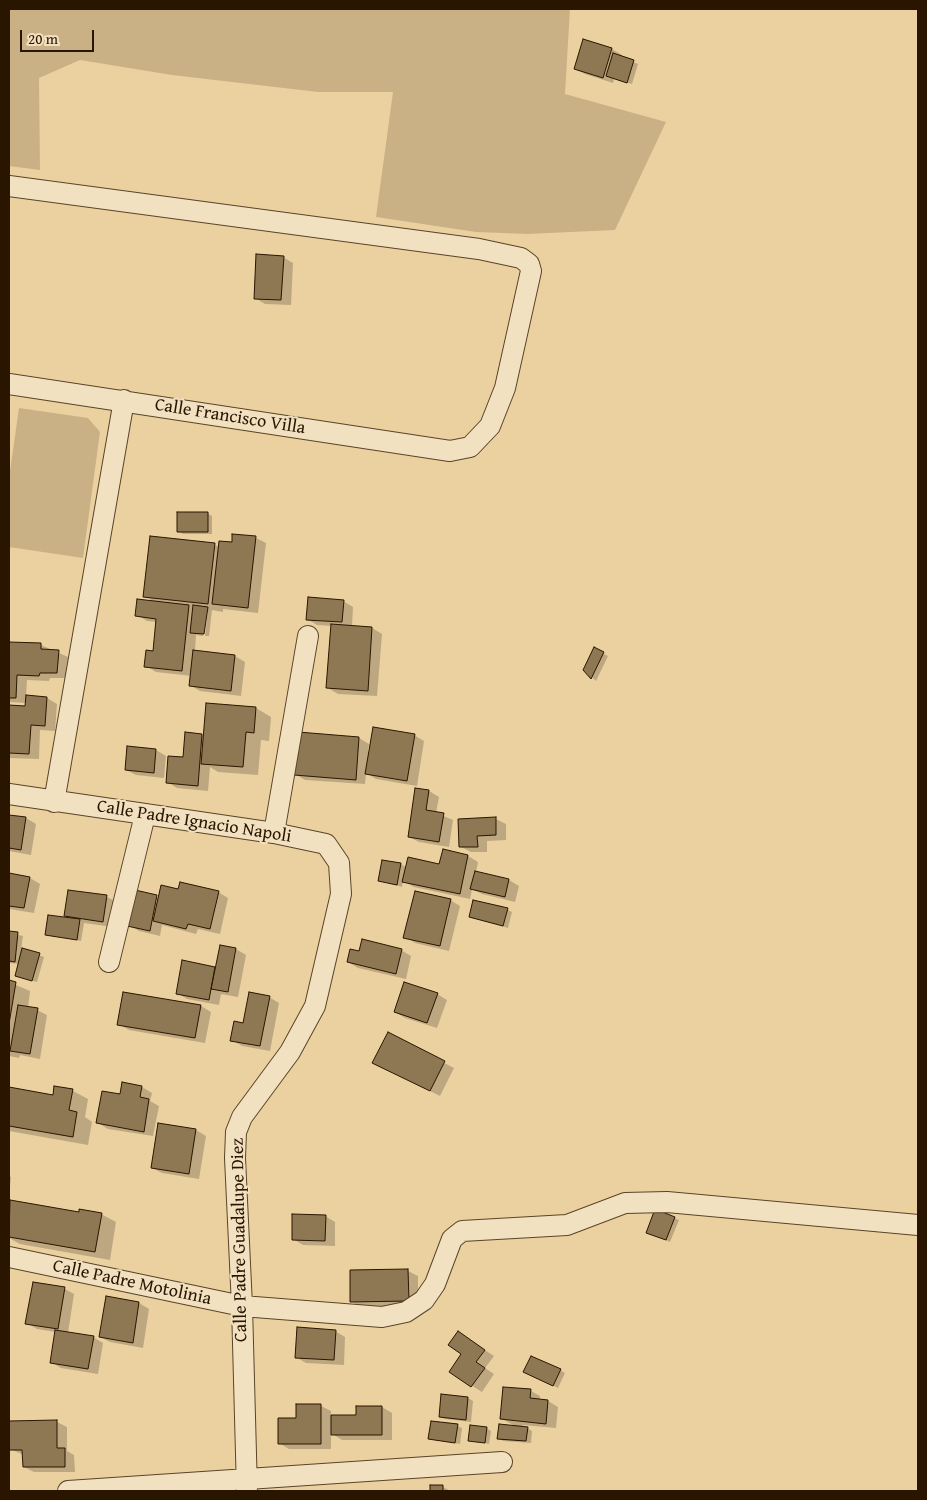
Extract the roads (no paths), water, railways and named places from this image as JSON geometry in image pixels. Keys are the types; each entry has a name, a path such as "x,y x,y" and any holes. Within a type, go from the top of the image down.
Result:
{"street":[{"name":"Calle Francisco Villa","path":"9,186 479,249 521,258 529,264 531,270 505,388 490,426 470,447 450,451 9,384"},
{"path":"54,802 124,400"},
{"path":"274,833 308,636"},
{"name":"Calle Padre Ignacio Napoli","path":"9,794 274,833 326,844 339,863 341,894"},
{"path":"109,962 146,814"},
{"name":"Calle Padre Guadalupe Diez","path":"246,1485 242,1306 235,1158 236,1132 242,1117 290,1052 315,1006 341,894"},
{"name":"Calle Padre Motolinia","path":"9,1257 242,1306 382,1317 406,1312 424,1300 435,1284 452,1239 462,1231 567,1225 625,1203 667,1202 918,1225"},
{"path":"68,1491 246,1485 502,1462"}]}
